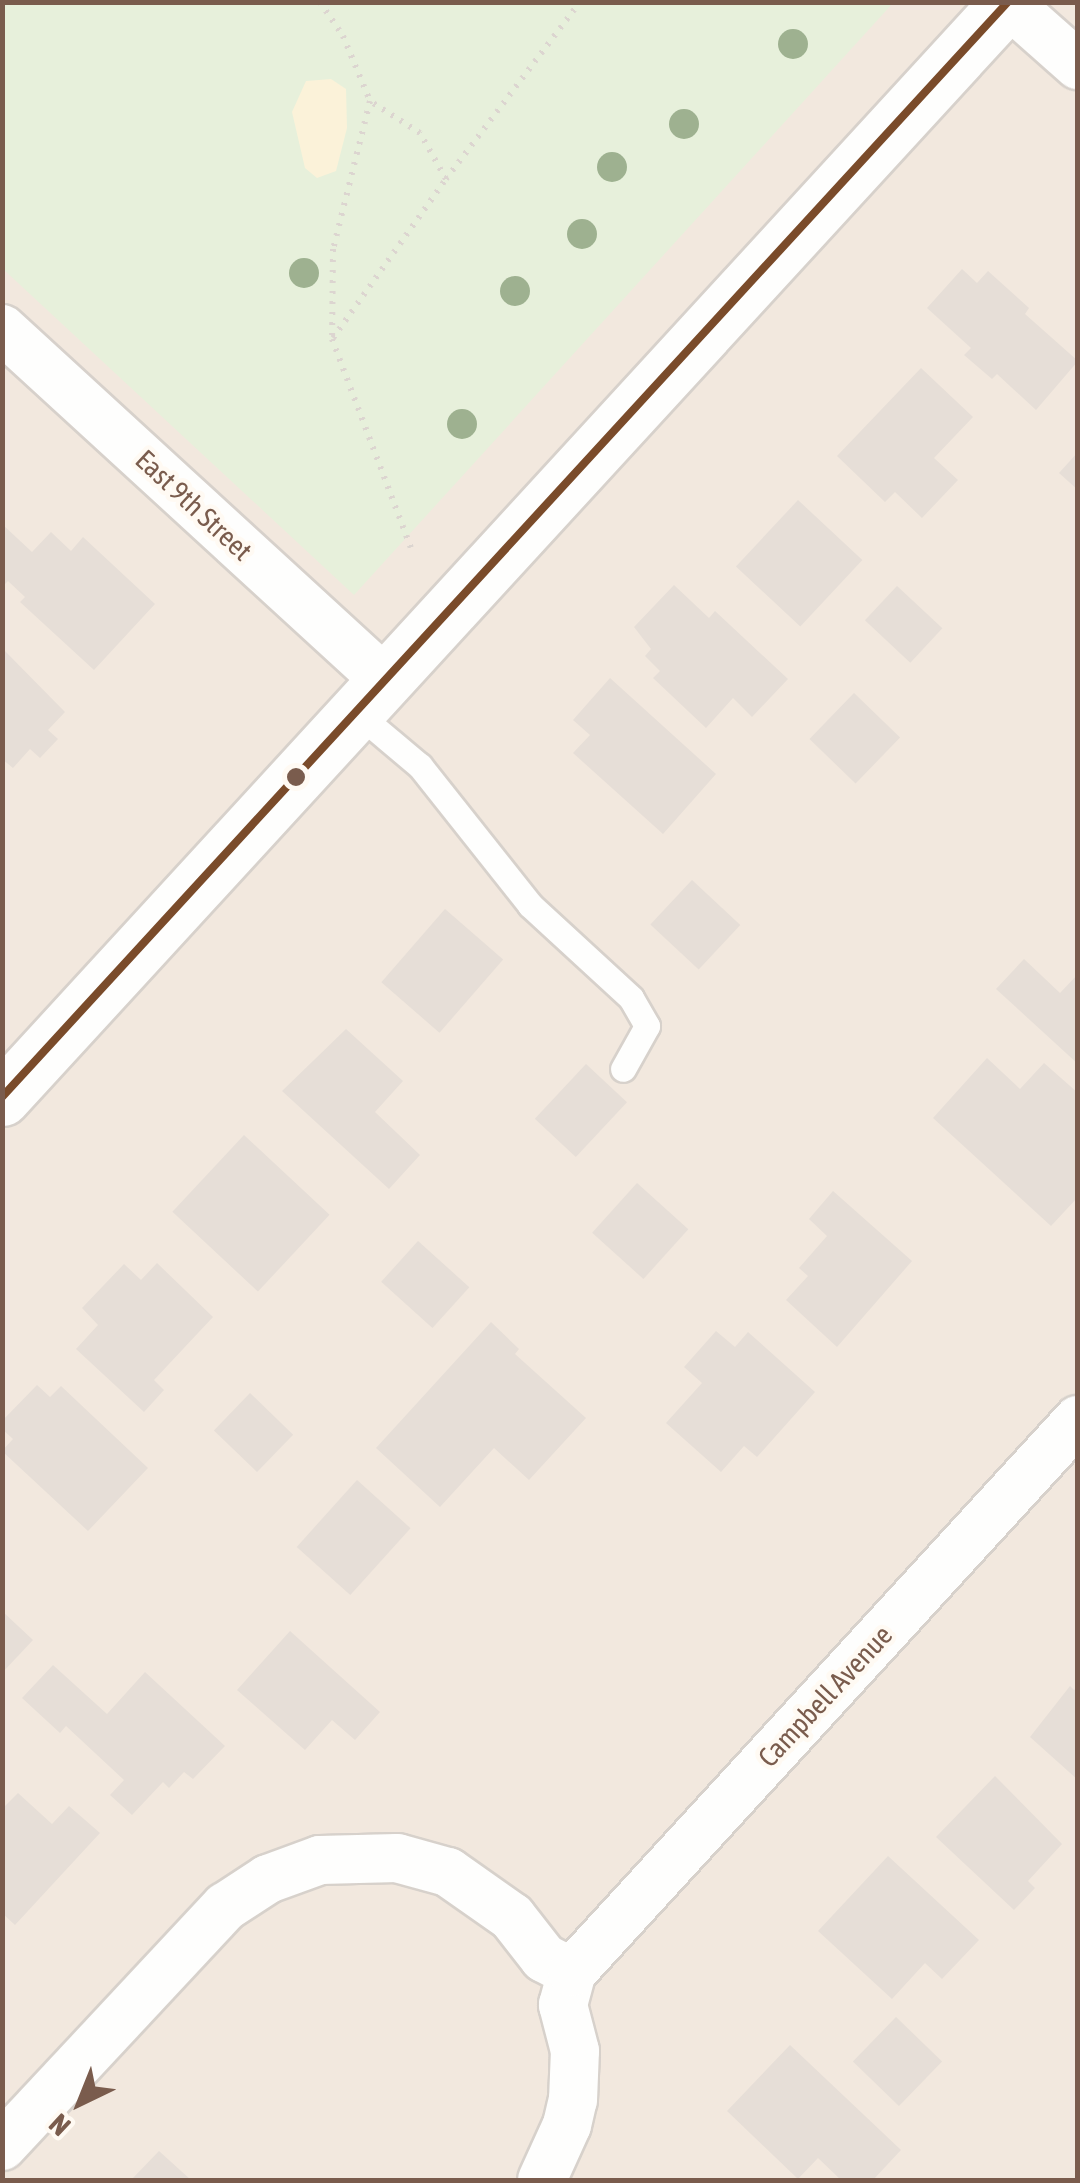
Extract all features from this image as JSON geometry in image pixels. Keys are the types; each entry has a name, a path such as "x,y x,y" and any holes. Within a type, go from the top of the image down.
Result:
{"main road":[{"path":"2,1098 1008,3"}],"street":[{"path":"1008,3 1078,65"},
{"name":"East 9th Street","path":"2,329 371,697"},
{"name":"Campbell Avenue","path":"572,1972 1078,1420"},
{"path":"2,2146 225,1907 268,1879 320,1860 396,1858 448,1872 512,1917 544,1958 572,1972 564,2005 575,2051 572,2100 563,2137 542,2180"}],"lane":[{"path":"371,697 530,905 631,998 646,1026 623,1069"}],"path":[{"path":"320,2 342,36 370,101 420,134 446,179"},
{"path":"332,339 446,179 580,2"},
{"path":"370,101 333,249 332,339 412,548"}],"shaded area":[{"path":"3,3 1077,3 1077,2180 3,2180"}],"green space":[{"path":"2,3 893,3 354,595 3,269"}],"sand":[{"path":"331,79 346,89 347,128 336,171 317,178 305,168 292,112 306,81"}],"building":[{"path":"962,269 977,283 988,271 1029,308 1025,314 1078,361 1036,410 997,374 992,379 964,355 971,348 927,308"},
{"path":"921,368 973,417 934,458 958,480 922,518 895,492 885,502 837,456"},
{"path":"1078,452 1078,490 1059,473"},
{"path":"798,500 862,560 800,627 736,567"},
{"path":"2,524 32,552 51,532 71,551 83,537 155,604 94,670 20,602 25,597 8,581 2,587"},
{"path":"674,585 709,618 715,611 788,679 752,717 733,698 706,728 653,678 660,671 645,656 651,649 634,627"},
{"path":"897,586 942,628 910,663 865,620"},
{"path":"2,648 65,712 48,730 58,739 40,758 30,749 13,768 2,759"},
{"path":"610,678 716,774 663,834 573,753 590,735 573,720"},
{"path":"854,693 900,737 856,783 810,739"},
{"path":"692,880 740,925 699,970 650,925"},
{"path":"445,909 503,960 439,1033 381,982"},
{"path":"1024,959 1060,993 1078,974 1078,1064 996,989"},
{"path":"346,1029 403,1081 375,1112 420,1155 389,1189 282,1091"},
{"path":"987,1058 1020,1089 1044,1063 1078,1093 1078,1197 1051,1226 933,1118"},
{"path":"586,1064 627,1102 576,1157 535,1119"},
{"path":"244,1135 330,1215 258,1292 172,1212"},
{"path":"637,1183 688,1229 643,1279 592,1233"},
{"path":"833,1191 912,1261 837,1347 786,1300 808,1276 799,1268 827,1236 809,1219"},
{"path":"418,1241 469,1287 432,1328 381,1282"},
{"path":"157,1263 213,1317 154,1380 164,1390 144,1412 76,1349 98,1325 82,1308 124,1264 141,1280"},
{"path":"491,1322 519,1349 515,1354 586,1418 529,1480 494,1448 440,1507 376,1448"},
{"path":"716,1331 735,1347 748,1332 815,1392 757,1457 744,1446 721,1472 666,1423 702,1383 684,1367"},
{"path":"37,1385 50,1397 61,1386 148,1468 88,1531 2,1451 13,1439 2,1429 2,1421"},
{"path":"250,1393 293,1435 257,1472 214,1430"},
{"path":"357,1480 411,1528 350,1595 297,1547"},
{"path":"2,1611 33,1640 2,1673"},
{"path":"290,1631 380,1712 355,1740 332,1720 305,1750 237,1690"},
{"path":"53,1665 107,1714 145,1672 225,1746 193,1779 184,1772 169,1788 163,1782 132,1815 110,1795 124,1780 66,1726 60,1733 22,1698"},
{"path":"1070,1686 1074,1690 1078,1687 1078,1780 1030,1737"},
{"path":"995,1776 1062,1844 1028,1881 1035,1888 1014,1910 936,1837"},
{"path":"18,1793 52,1824 69,1806 100,1833 15,1925 2,1913 2,1809"},
{"path":"888,1856 979,1940 942,1979 925,1963 892,1999 818,1931"},
{"path":"896,2017 942,2061 899,2106 853,2062"},
{"path":"790,2045 901,2150 873,2180 841,2180 818,2158 798,2179 727,2111"},
{"path":"159,2151 191,2180 131,2180"}],"transit line":[{"path":"2,1097 1008,2"}]}
